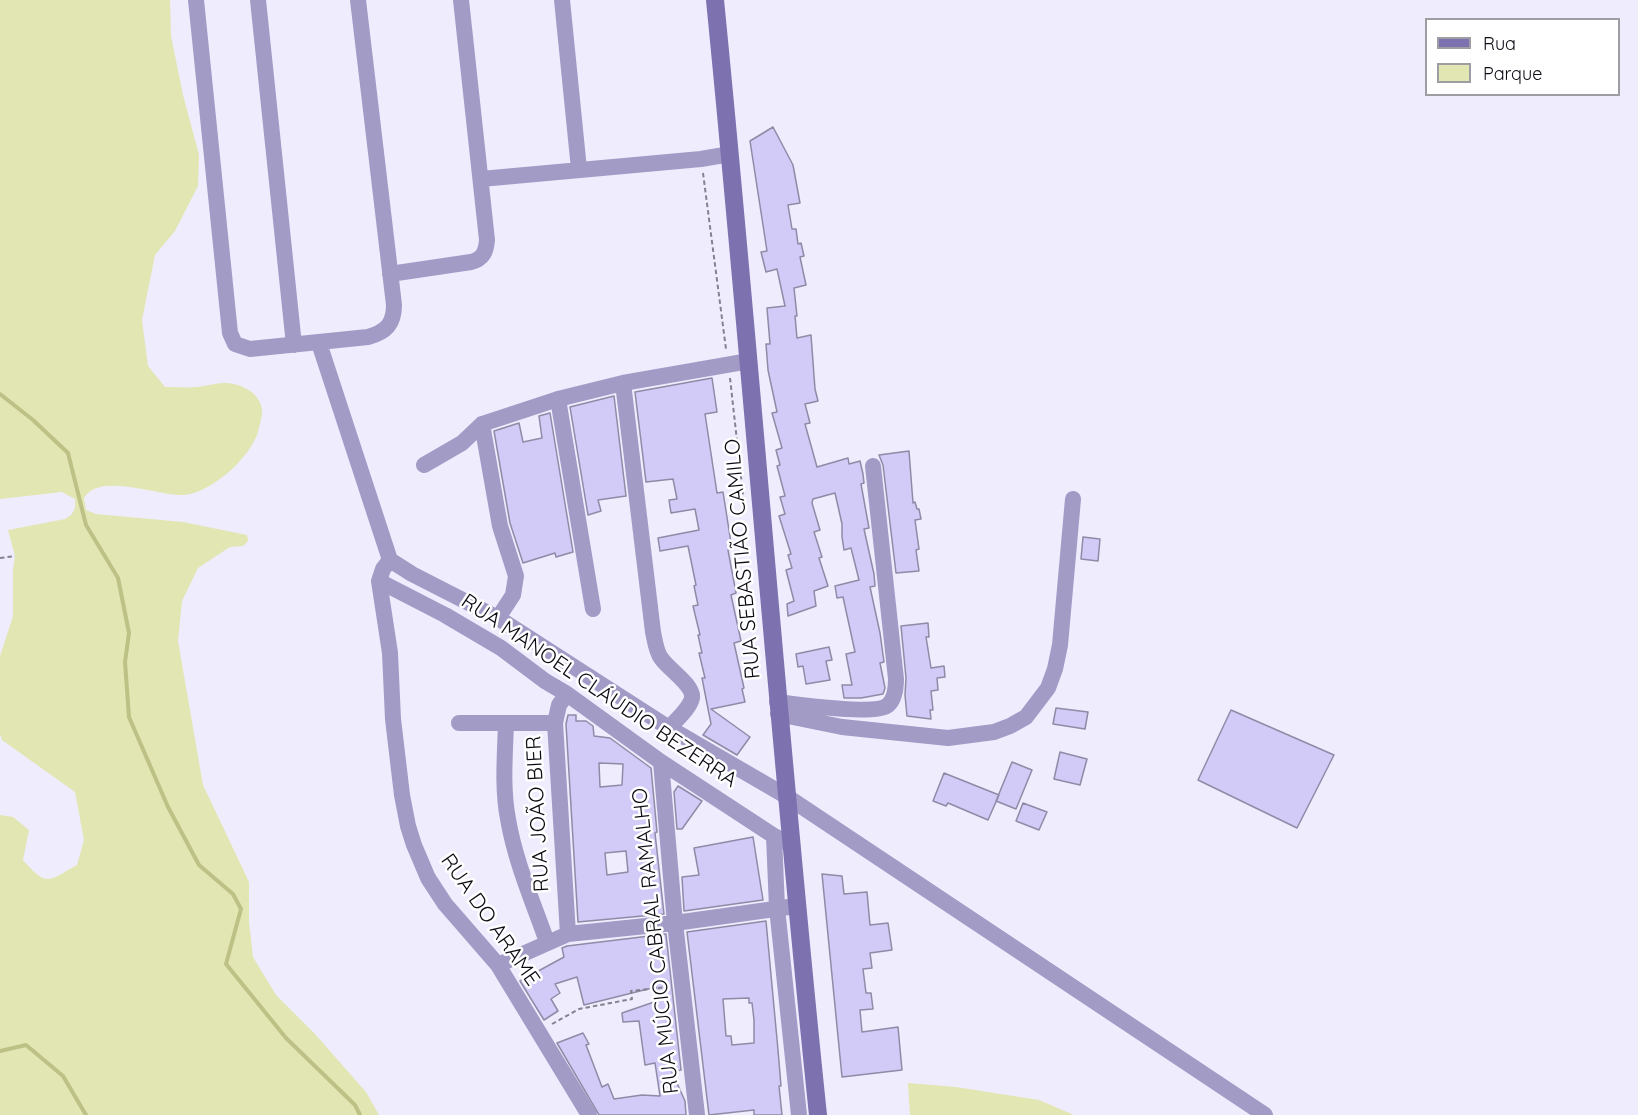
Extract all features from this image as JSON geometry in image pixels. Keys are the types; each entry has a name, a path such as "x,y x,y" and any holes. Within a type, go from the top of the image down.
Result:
{"main road":[{"name":"RUA SEBASTIÃO CAMILO","path":"715,0 786,796 782,840 796,906 818,1115"}],"street":[{"path":"196,0 233,341 237,346 250,349 368,337 385,330 391,324 394,316 358,0"},
{"path":"258,0 294,345"},
{"path":"390,274 478,260 483,255 487,240 461,0"},
{"path":"562,0 579,169"},
{"path":"481,179 701,159 730,154"},
{"path":"319,342 390,560 412,574 498,618 669,728 786,796 1265,1115"},
{"path":"424,465 462,442 482,424 558,399 623,383 749,361"},
{"path":"623,383 653,632 663,661 692,691 689,703 669,728"},
{"path":"558,399 593,609"},
{"path":"482,424 500,526 516,576 513,595 498,618"},
{"path":"778,708 872,711 888,705 893,698 896,679 873,466"},
{"path":"778,708 842,727 948,738 994,732 1026,717 1047,688 1055,669 1060,645 1072,499"},
{"path":"379,581 383,569 390,560"},
{"name":"RUA MANOEL CLÁUDIO BEZERRA","path":"379,581 445,615 515,657 545,681 567,694 661,762 782,840"},
{"name":"RUA DO ARAME","path":"379,581 390,653 398,763 408,826 428,878 446,904 498,965 589,1115"},
{"name":"RUA JOÃO BIER","path":"567,694 559,705 555,723 568,934"},
{"path":"459,723 555,723"},
{"path":"506,723 507,816 516,855 547,942"},
{"name":"RUA MÚCIO CABRAL RAMALHO","path":"661,762 675,922 697,1115"},
{"name":"RUA SEBASTIÃO CAMILO","path":"782,840 777,908 799,1115"},
{"path":"498,965 568,934 796,906"}],"path":[{"path":"701,159 744,506"},
{"path":"0,558 15,556"},
{"path":"538,1031 579,1009 632,999 631,992 682,986"}],"green space":[{"path":"0,0 170,0 171,36 183,95 199,155 198,186 175,231 155,255 142,320 148,366 165,387 193,387 224,383 246,388 259,400 262,408 261,418 254,442 239,463 207,488 185,495 174,495 131,487 103,486 92,490 84,498 86,510 96,514 183,522 247,535 248,541 243,546 230,547 198,568 182,601 178,641 203,785 249,882 249,922 253,957 276,995 315,1034 366,1092 379,1115 0,1115 0,815 13,817 29,830 23,860 43,878 53,878 77,865 84,840 75,792 2,740 0,734 0,656 13,616 15,556 8,530 65,519 75,508 75,499 62,492 0,499"},
{"path":"908,1083 956,1087 1039,1100 1074,1115 910,1115"}],"building":[{"path":"773,127 793,165 800,203 788,205 792,229 796,229 798,244 801,243 804,256 800,257 806,285 794,288 797,338 811,335 818,401 805,404 810,423 805,424 817,467 848,458 849,464 860,461 863,474 864,483 861,484 869,528 864,529 874,574 875,586 870,587 880,633 884,662 880,663 885,688 883,694 861,698 844,698 842,685 852,685 846,654 855,652 843,597 837,598 835,586 859,580 851,548 844,550 842,524 835,493 813,499 812,503 820,530 814,532 822,557 819,558 828,586 814,591 816,606 788,616 787,604 794,601 786,570 792,568 788,555 791,554 779,516 785,514 780,497 785,496 777,466 780,465 776,450 782,448 772,413 777,412 768,370 766,344 770,344 767,308 785,306 777,269 766,272 761,252 767,251 750,141"},
{"path":"712,378 717,412 705,414 717,493 723,492 732,549 728,550 736,593 731,595 741,641 734,643 745,702 711,709 750,737 737,755 703,735 711,724 702,678 705,678 699,653 702,653 698,635 700,635 693,606 698,605 694,586 696,585 688,546 660,551 658,538 699,530 695,509 671,513 669,500 677,499 673,479 646,482 635,392"},
{"path":"614,396 626,496 598,500 601,511 588,515 570,407"},
{"path":"550,413 573,552 556,557 555,553 523,563 510,523 494,431 519,423 523,442 542,438 539,416"},
{"path":"909,451 913,503 915,502 919,509 921,519 915,520 919,571 896,573 883,465 879,455"},
{"path":"1083,537 1100,539 1098,561 1081,559"},
{"path":"928,623 929,637 926,637 931,668 944,666 945,677 937,678 938,690 931,691 933,710 930,710 931,719 907,716 901,626"},
{"path":"829,647 832,660 826,661 830,680 806,684 803,666 798,667 796,654"},
{"path":"1056,708 1088,712 1085,729 1053,724"},
{"path":"1231,710 1334,755 1297,828 1198,780"},
{"path":"568,715 576,715 576,721 586,721 593,726 594,736 610,738 651,768 664,914 578,922 566,724","holes":["599,763 623,764 622,785 600,787","626,851 628,872 607,875 605,853"]},
{"path":"1060,752 1087,759 1080,785 1054,779"},
{"path":"1012,762 1032,770 1016,809 996,801"},
{"path":"944,773 999,795 988,820 948,803 946,806 933,801"},
{"path":"678,786 702,801 682,829 677,829 674,792"},
{"path":"1023,803 1047,812 1039,830 1016,821"},
{"path":"753,837 763,900 684,911 682,877 699,875 694,848"},
{"path":"822,874 842,876 844,894 867,892 870,925 888,923 892,950 870,953 872,968 863,969 866,993 871,993 873,1009 860,1010 862,1032 898,1027 902,1070 842,1077"},
{"path":"766,921 782,1115 754,1115 754,1110 709,1115 687,932","holes":["749,998 749,1003 752,1003 754,1043 732,1045 731,1036 726,1036 723,999"]},
{"path":"666,934 681,1070 672,1072 685,1101 686,1115 599,1115 557,1043 583,1033 589,1044 586,1045 602,1087 608,1084 614,1099 642,1095 660,1096 655,1063 645,1065 639,1021 623,1022 622,1013 660,1000 656,987 584,1005 577,977 555,984 560,993 551,999 558,1011 544,1020 520,981 564,957 562,948 567,946"}],"waterway":[{"path":"0,394 33,420 68,453 86,525 118,578 129,633 125,662 129,717 168,807 199,865 233,894 241,909 226,964 286,1038 355,1105 360,1115"},
{"path":"0,1051 26,1045 63,1076 86,1115"}]}
